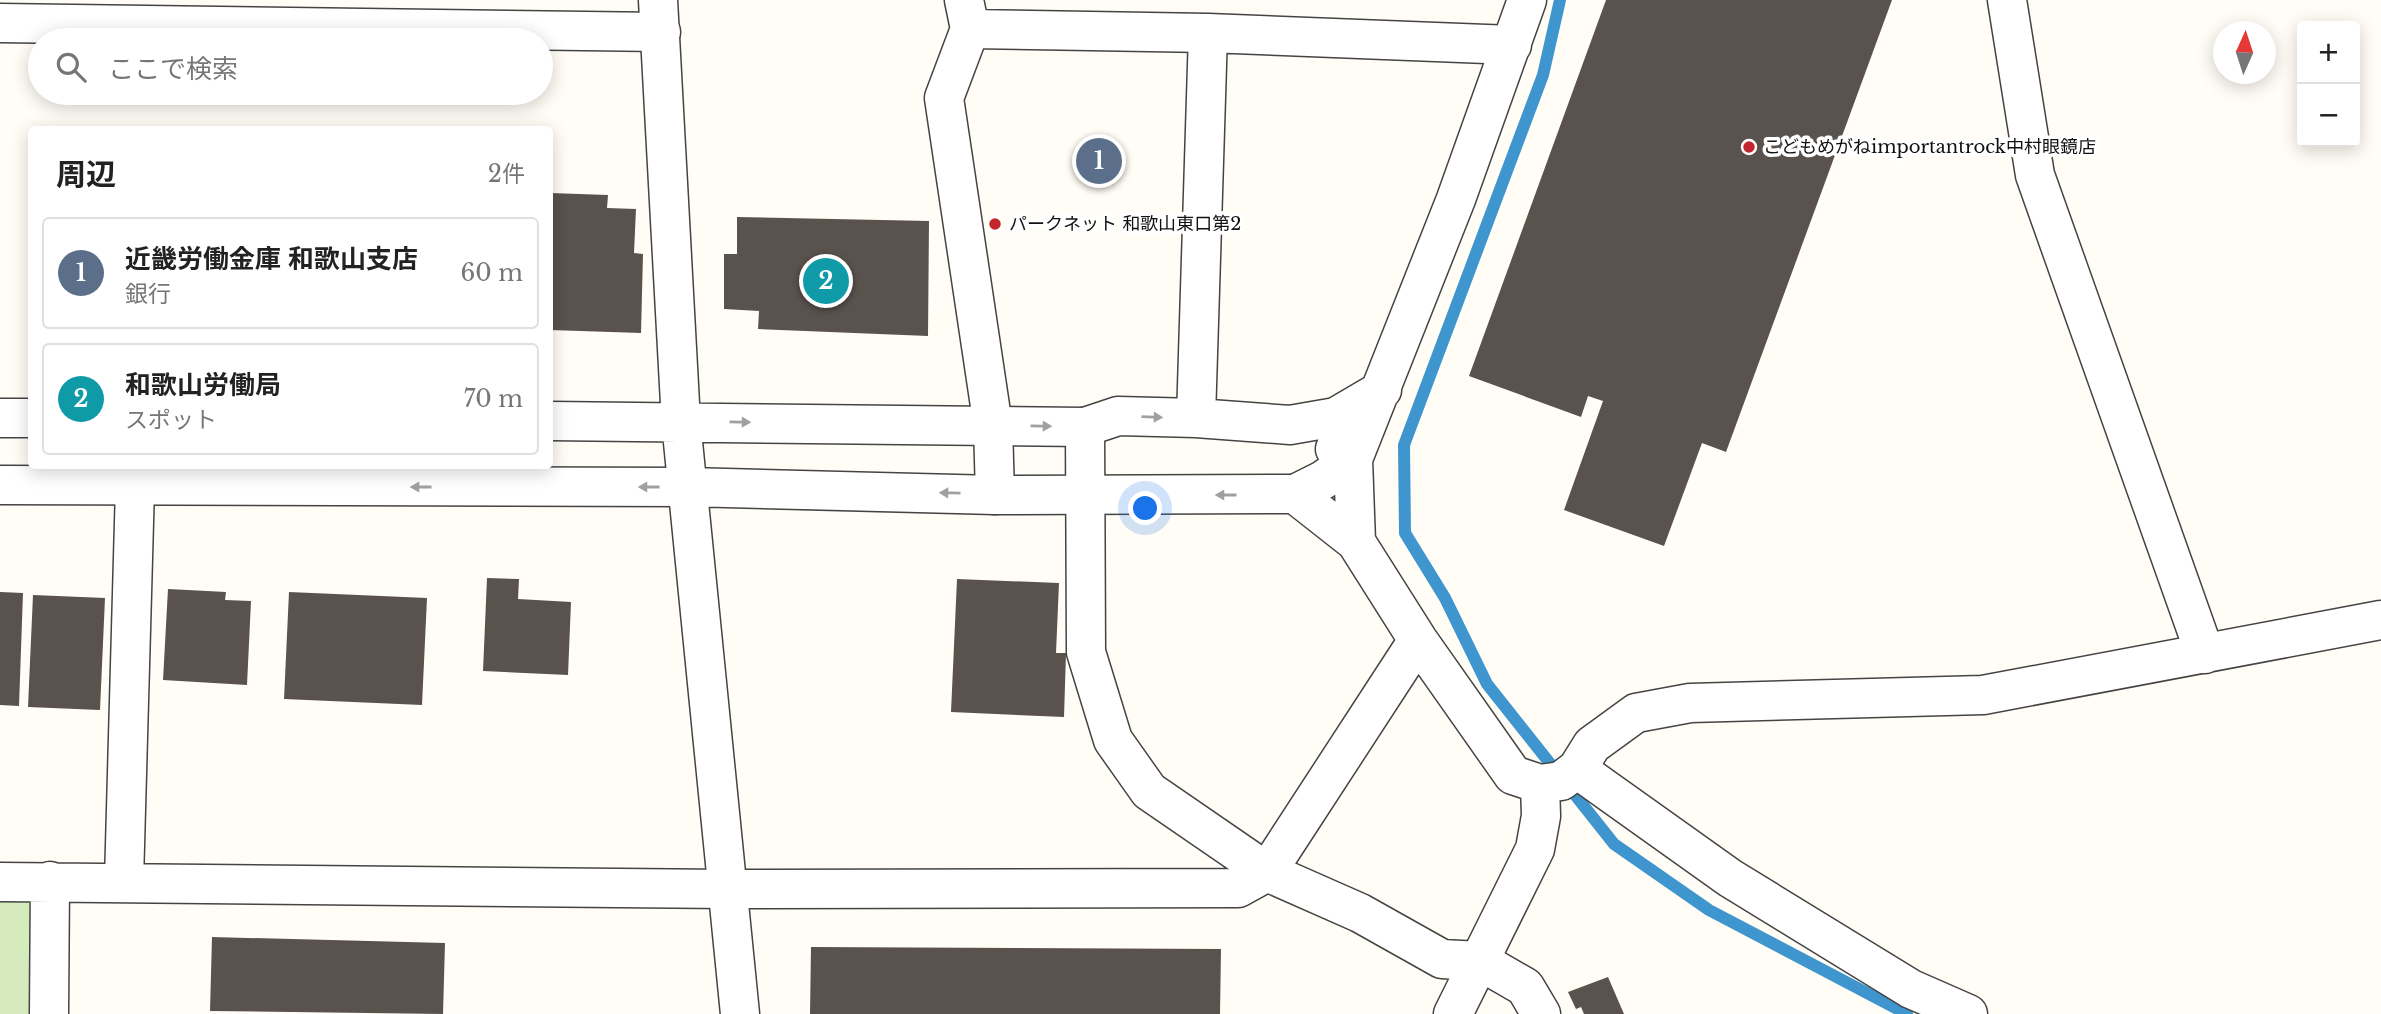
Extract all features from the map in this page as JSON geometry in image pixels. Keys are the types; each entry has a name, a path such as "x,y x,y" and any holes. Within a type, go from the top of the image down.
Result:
{"street":[{"path":"1356,542 1353,459 1456,199 1527,0"},
{"path":"2007,0 2035,175 2205,654"},
{"path":"995,495 993,426 944,98 967,15 1208,33 1512,46"},
{"path":"0,23 660,16 681,422 740,1014"},
{"path":"1196,418 1208,33"},
{"path":"553,421 1085,427 1118,416 1290,425 1336,417 1382,390"},
{"path":"0,418 28,418"},
{"path":"1290,425 1353,459"},
{"path":"1085,427 1086,652 1113,740 1149,791 1267,872 1360,913 1442,960 1480,961 1525,987 1541,1014"},
{"path":"0,485 689,487 995,495 1295,494 1353,459"},
{"path":"124,881 135,486"},
{"path":"1295,494 1356,542 1418,640 1513,775 1540,784 1561,781 1577,769 1592,745 1636,713 1690,703 1983,695 2381,620"},
{"path":"0,882 124,881 729,889 1238,888 1267,872 1418,640"},
{"path":"1577,769 1730,877 1911,989 1968,1014"},
{"path":"1453,1014 1535,849 1541,816 1540,784"},
{"path":"50,881 50,1014"}],"green space":[{"path":"37,894 37,1014 0,1014 0,895"}],"building":[{"path":"1606,0 1892,0 1726,452 1702,443 1664,546 1564,510 1603,401 1588,396 1581,417 1469,376"},
{"path":"553,193 608,195 607,208 636,209 634,253 643,254 641,333 553,330"},
{"path":"737,217 929,221 928,336 758,329 759,311 724,309 724,254 737,254"},
{"path":"487,578 519,579 518,599 571,602 568,675 483,671"},
{"path":"957,579 1059,583 1056,653 1066,653 1064,717 951,712"},
{"path":"168,589 226,592 225,600 251,601 247,685 163,680"},
{"path":"0,592 23,593 19,706 0,705"},
{"path":"289,592 427,598 422,705 284,699"},
{"path":"33,595 105,598 100,710 28,707"},
{"path":"212,937 445,943 443,1014 210,1011"},
{"path":"811,947 1221,949 1220,1014 810,1014"},
{"path":"1608,977 1624,1014 1584,1014 1581,1007 1576,1009 1568,992"}],"waterway":[{"path":"1560,0 1543,75 1404,445 1405,533 1445,598 1487,684 1614,844 1709,910 1907,1014"}],"place":[{"name":"こどもめがねimportantrock中村眼鏡店","path":"1749,147"},
{"name":"近畿労働金庫 和歌山支店","path":"1099,161"},
{"name":"パークネット 和歌山東口第2","path":"995,224"},
{"name":"和歌山労働局","path":"826,281"}]}
